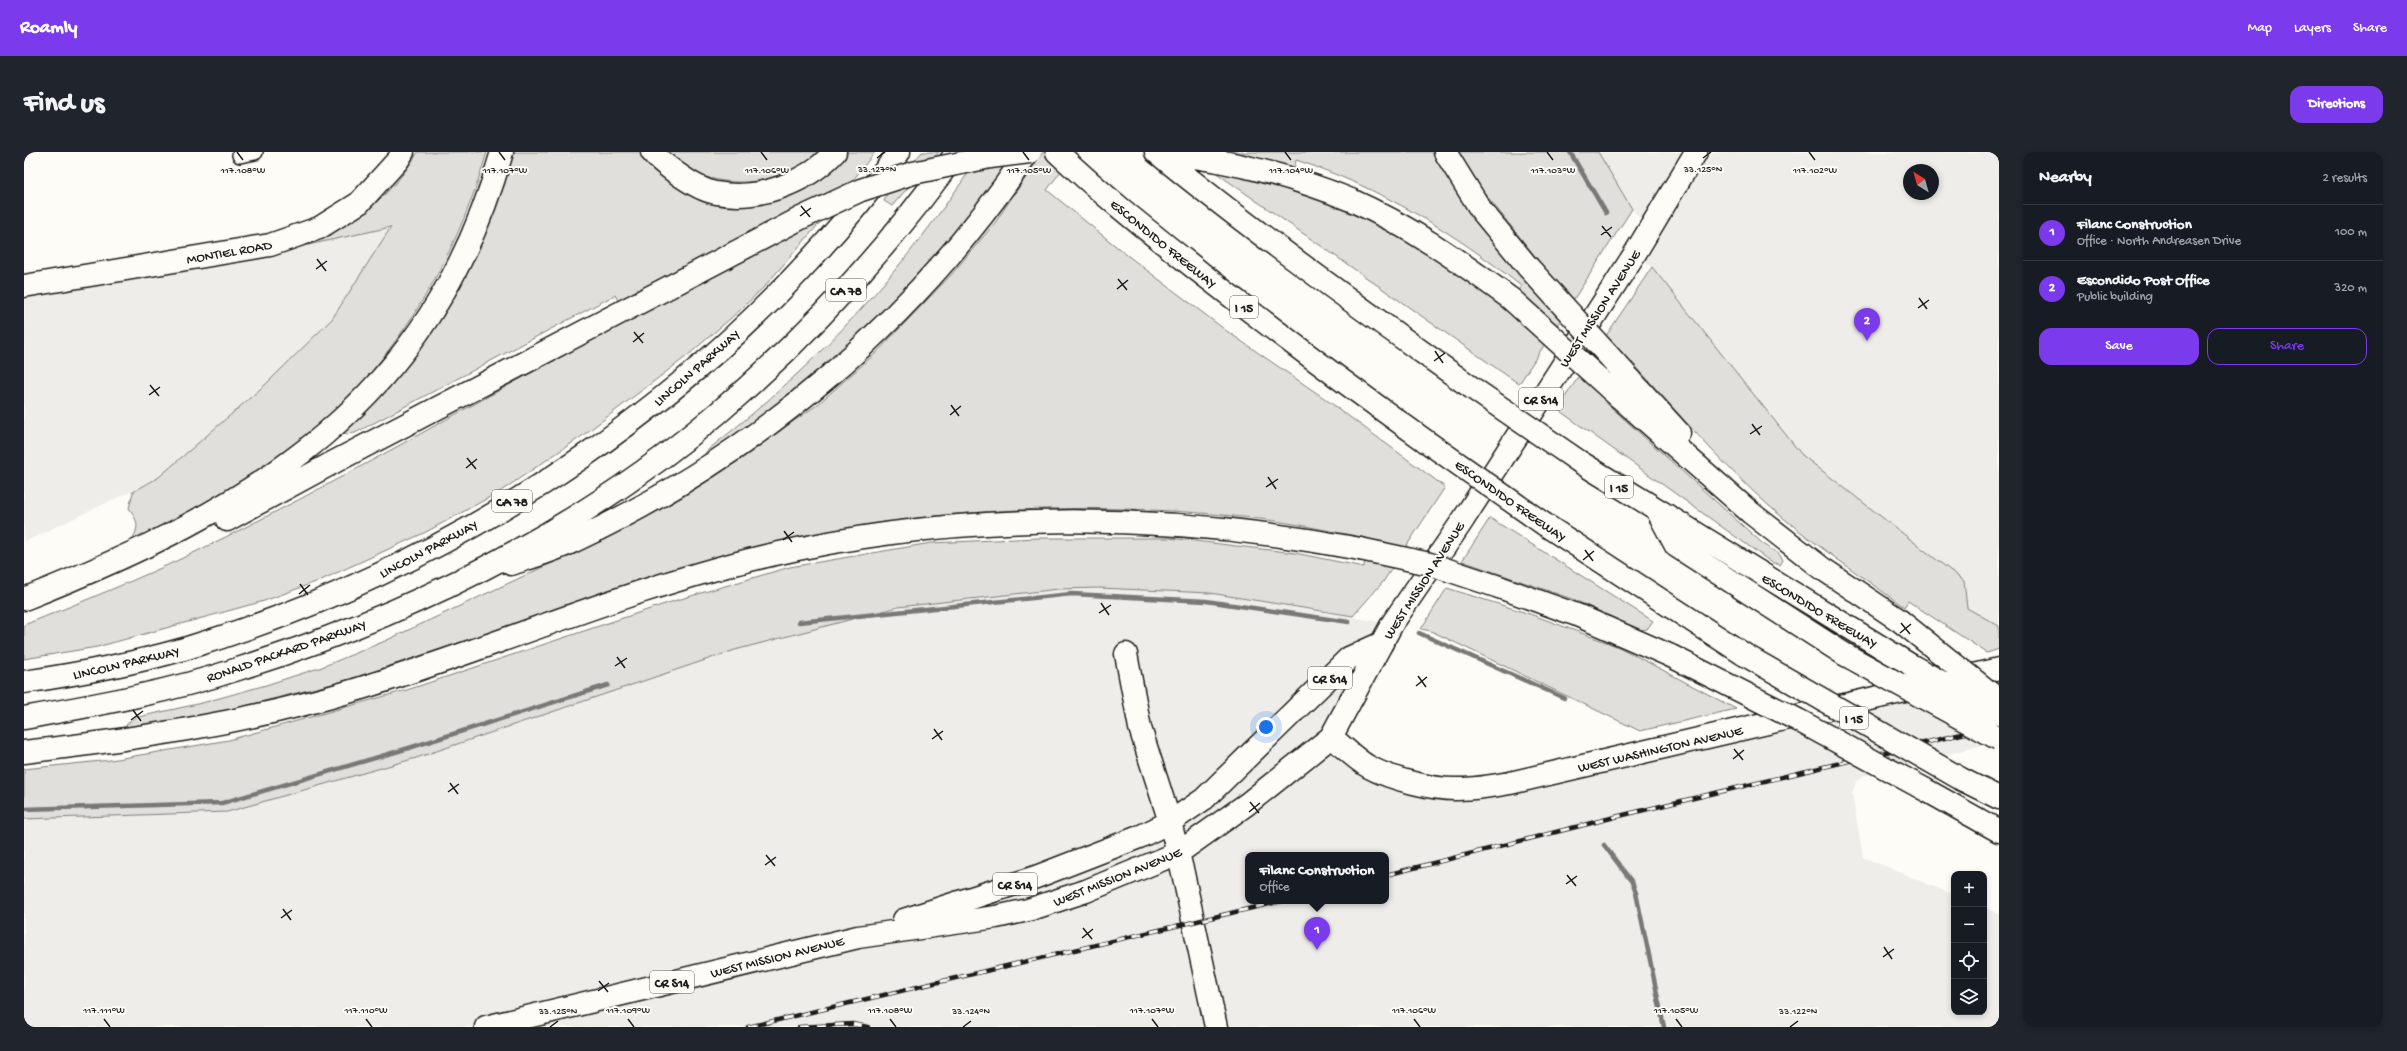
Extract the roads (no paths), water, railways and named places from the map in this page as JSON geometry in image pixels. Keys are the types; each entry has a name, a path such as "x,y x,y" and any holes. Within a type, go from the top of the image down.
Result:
{"main road":[{"name":"MONTIEL ROAD","path":"24,286 270,245 319,228 359,203 398,160 403,152"},
{"path":"24,599 121,558 198,521 280,470 315,444 346,416 377,385 404,353 456,270 493,184 502,152"},
{"path":"652,152 683,178 714,193 749,195 782,187 823,165 835,152"},
{"name":"LINCOLN PARKWAY","path":"24,682 90,672 183,649 273,619 358,584 426,551 536,487 617,432 695,370 767,305 842,224 899,152"},
{"name":"CA 78","path":"450,586 559,526 605,497 717,413 786,351 872,262 922,201 958,152"},
{"path":"450,586 573,542 649,504 723,456 798,403 859,350 916,294 964,239 1002,191 1029,152"},
{"path":"24,612 111,578 192,538 801,218 861,190 913,173 990,157 1029,152"},
{"path":"1157,152 1200,156 1270,173 1351,200 1388,219 1445,252 1511,299 1624,387"},
{"name":"ESCONDIDO FREEWAY","path":"1157,152 1205,192 1303,266 1465,384 1580,462 1658,512 1912,666 1999,714"},
{"path":"1445,152 1481,210 1624,387 1751,513 1823,569 1899,620 1999,700"},
{"name":"WEST MISSION AVENUE","path":"486,1027 858,937 1028,910 1086,891 1178,854 1247,804 1331,737 1392,624 1461,523 1634,255 1696,152"},
{"name":"ESCONDIDO FREEWAY","path":"1063,158 1175,253 1274,330 1427,442 1544,524 1745,655 1963,780 1999,798"},
{"path":"1658,512 1676,546 1844,654 1999,739"},
{"path":"24,752 127,740 193,729 298,706 394,678 672,583 763,557 842,541 967,525 1140,523 1249,530 1360,549 1430,564 1499,587 1577,616 1671,656 1791,717 1999,831"},
{"name":"RONALD PACKARD PARKWAY","path":"24,718 125,699 236,670 344,632 450,586"},
{"name":"WEST MISSION AVENUE","path":"858,937 973,896 1036,877 1139,837 1170,822 1204,799 1349,658 1382,643"},
{"path":"1126,654 1140,728 1170,822 1194,922 1216,1027"},
{"name":"WEST WASHINGTON AVENUE","path":"1331,737 1369,767 1394,777 1456,790 1510,783 1999,668"}],"waterway":[{"path":"1570,152 1606,213"},
{"path":"799,622 1072,594 1206,601 1349,622"},
{"path":"1419,633 1564,698"},
{"path":"24,809 222,803 409,748 608,685"},
{"path":"1604,845 1632,882 1636,893 1664,1027"}],"railway":[{"path":"1389,874 1615,817 1999,725"},
{"path":"748,1027 1269,904"},
{"path":"799,1027 852,1024 868,1027"}],"place":[{"name":"Escondido Post Office","path":"1867,341"},
{"name":"Filanc Construction","path":"1317,950"}]}
